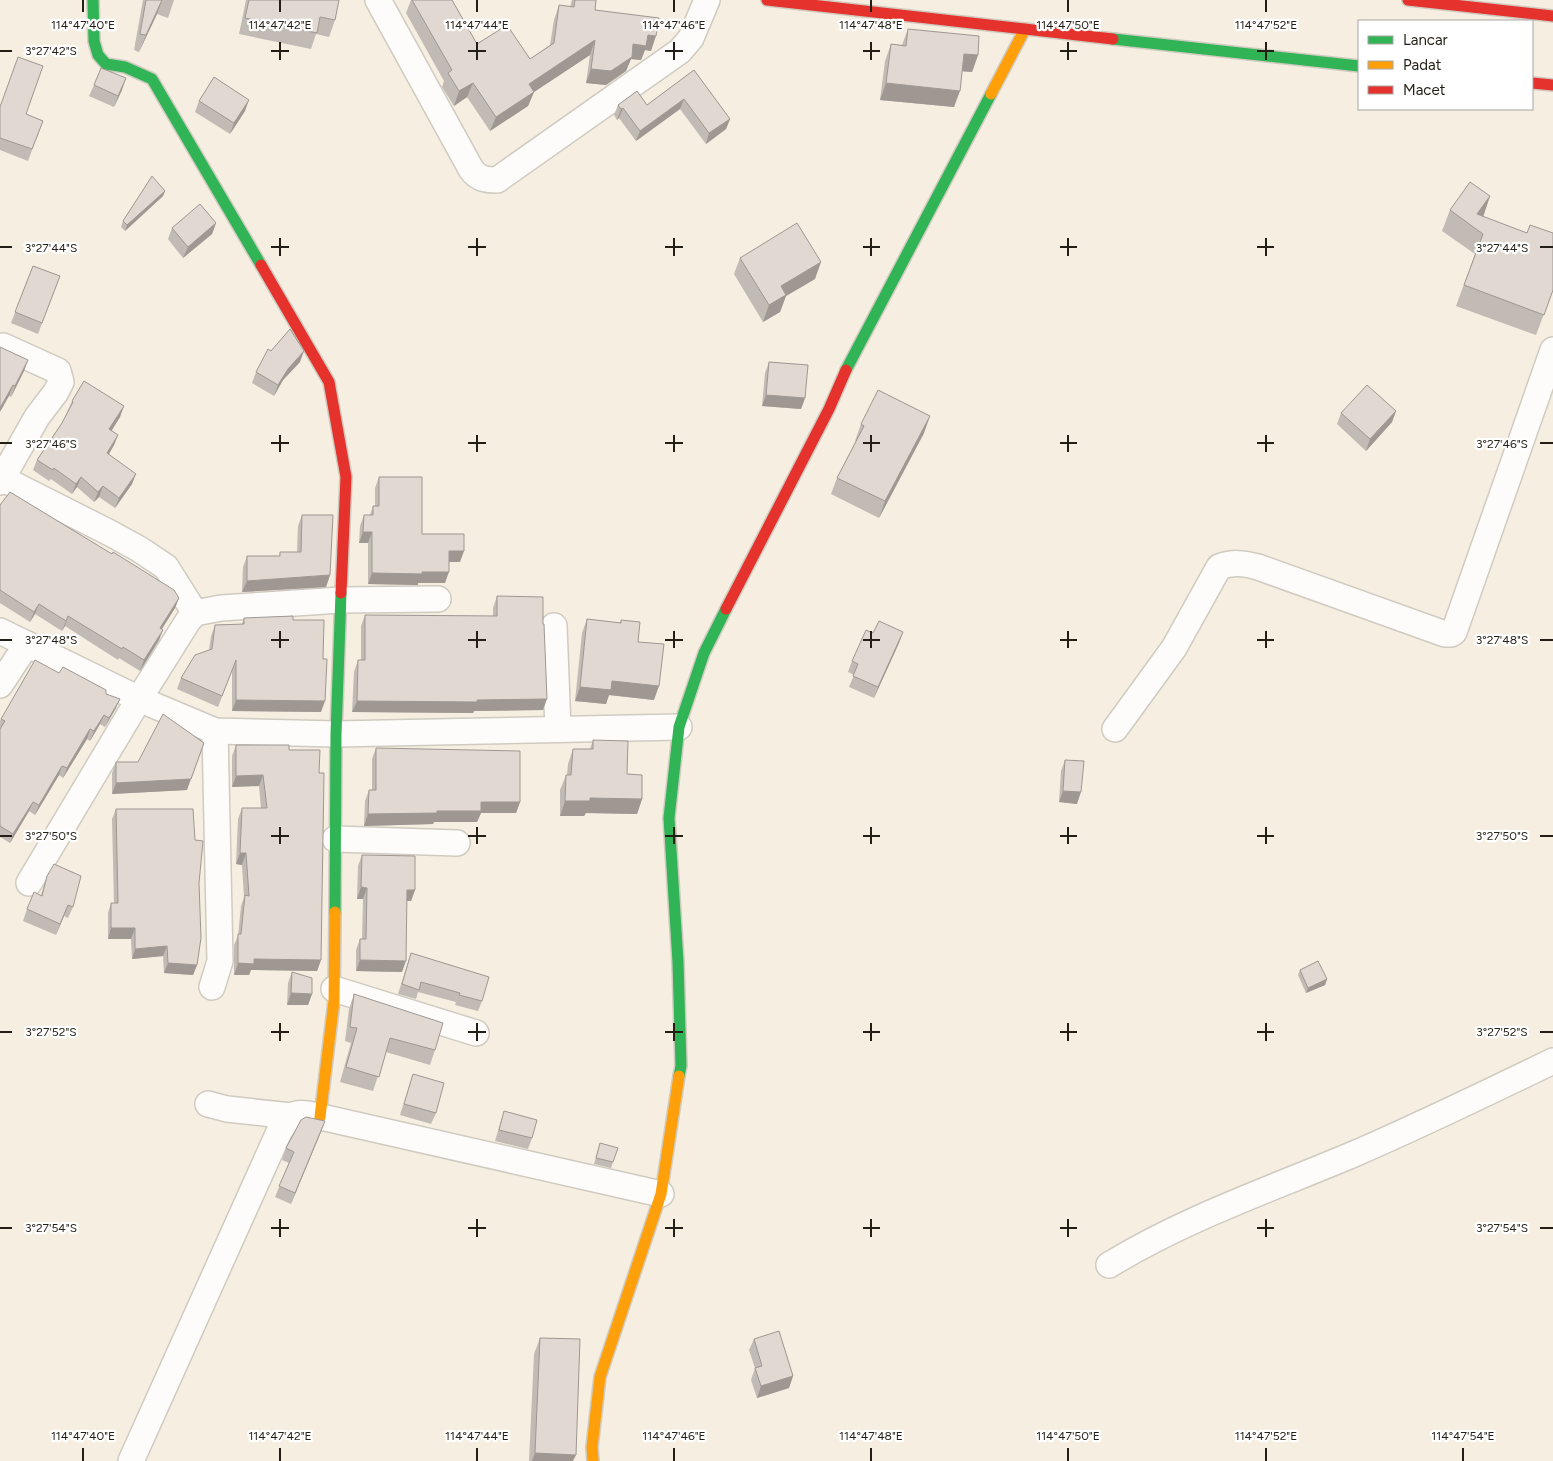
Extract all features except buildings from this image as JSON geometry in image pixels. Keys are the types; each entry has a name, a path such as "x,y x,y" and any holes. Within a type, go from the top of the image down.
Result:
{"street":[{"path":"93,0 94,41 98,55 106,64 125,67 152,79 329,382 346,477 336,734 334,989 320,1117"},
{"path":"378,0 471,169 476,176 486,180 498,180 680,51 694,32 707,0"},
{"path":"767,0 937,14 1026,29 1358,66"},
{"path":"1408,0 1467,3 1553,16"},
{"path":"593,1461 592,1447 600,1377 661,1194 681,1066 678,962 668,818 679,727 704,653 829,408 854,353 1026,29"},
{"path":"1533,83 1553,85"},
{"path":"2,346 58,371 61,382 56,392 37,417 1,480 140,549 166,567 195,613"},
{"path":"1114,729 1174,648 1219,567 1241,563 1258,567 1445,634 1454,632 1553,350"},
{"path":"29,883 139,699 188,621 195,613 221,608 341,600 438,599"},
{"path":"554,626 558,730"},
{"path":"0,630 139,699 215,730 336,734 679,727"},
{"path":"0,685 27,644"},
{"path":"212,986 220,961 215,730"},
{"path":"335,839 457,843"},
{"path":"334,989 476,1034"},
{"path":"1109,1265 1139,1247 1210,1213 1429,1121 1553,1061"},
{"path":"208,1104 227,1109 291,1116"},
{"path":"131,1461 278,1132 291,1116 298,1112 661,1194"}],"traffic: fast":[{"path":"93,0 94,41 98,55 106,64 125,67 152,79 261,265"},
{"path":"1113,39 1358,66"},
{"path":"846,370 991,94"},
{"path":"335,912 336,734 341,593"},
{"path":"679,1076 681,1066 678,962 669,818 679,727 704,653 726,609"}],"traffic: slow":[{"path":"991,94 1025,29"},
{"path":"320,1117 334,1001 335,912"},
{"path":"593,1461 592,1447 600,1377 661,1194 679,1076"}],"traffic: jam":[{"path":"767,0 1113,39"},
{"path":"1408,0 1553,16"},
{"path":"1533,83 1553,85"},
{"path":"261,265 329,382 346,477 341,593"},
{"path":"726,609 829,409 846,370"}]}
